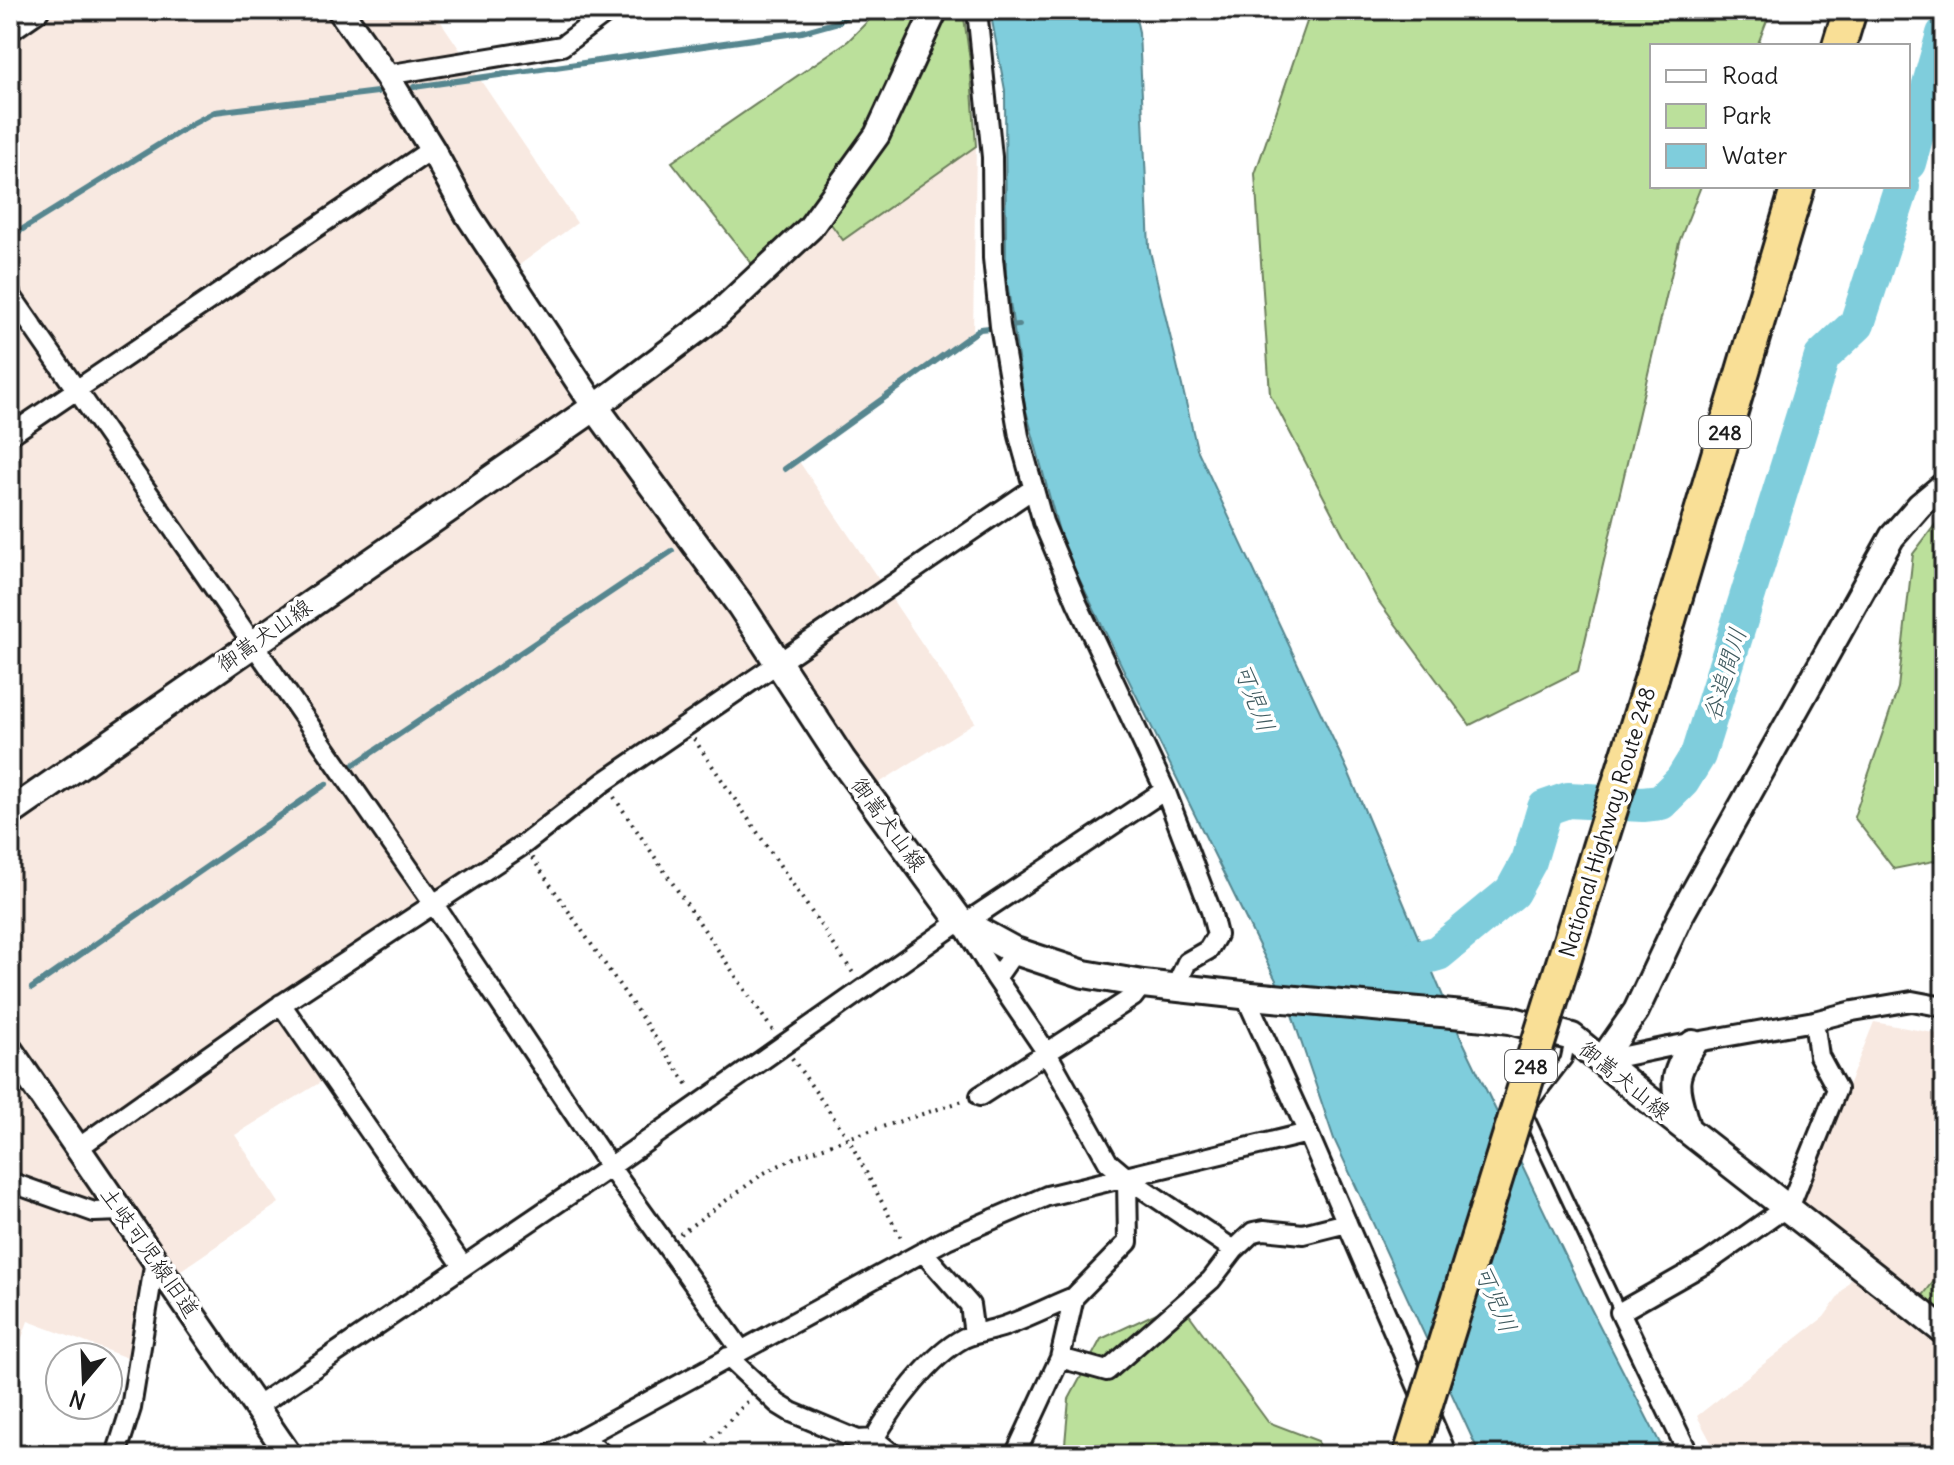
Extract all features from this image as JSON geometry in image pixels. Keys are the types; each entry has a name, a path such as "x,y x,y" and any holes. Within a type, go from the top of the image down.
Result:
{"highway":[{"path":"1840,44 1850,10"},
{"name":"National Highway Route 248","path":"1410,1455 1652,677 1797,188"}],"main road":[{"name":"御嵩犬山線","path":"10,813 595,407 779,661 842,760 962,922 1015,951 1084,974 1175,988 1510,1020 1572,1037 1944,1331"},
{"path":"1686,1127 1675,1088 1681,1063 1693,1044"}],"street":[{"path":"10,28 36,10"},
{"path":"340,10 386,75 468,215 595,407 716,316 810,228 877,135 935,10"},
{"path":"386,75 562,46 610,10"},
{"path":"977,10 992,157 993,258 1000,327 1019,436 1043,522 1077,603 1165,790 1211,911 1217,935 1208,950 1187,962 1175,988"},
{"path":"10,435 432,149"},
{"path":"12,301 433,903 761,1388 791,1412 858,1440 874,1439 894,1455"},
{"path":"1601,1061 1636,1011 1681,915 1892,537 1920,505 1944,485"},
{"path":"78,1148 281,1004 523,845 604,782 1034,488"},
{"path":"256,1407 610,1167 864,988 1165,790"},
{"path":"962,922 1047,1053 1108,1162 1234,1250"},
{"path":"996,978 1015,951"},
{"path":"980,1096 1133,997 1143,984"},
{"path":"1251,996 1250,1006 1447,1455"},
{"path":"1601,1061 1912,1001 1944,1007"},
{"path":"281,1004 463,1266"},
{"path":"1689,1455 1620,1312 1708,1262 1789,1208 1837,1089 1819,1056 1814,1021"},
{"name":"土岐可児線旧道","path":"10,1050 289,1455"},
{"path":"550,1455 947,1239 1047,1196 1308,1133"},
{"path":"874,1439 887,1417 937,1358 974,1334 1006,1326 1074,1297 1128,1242 1127,1178"},
{"path":"10,1182 94,1212 122,1211"},
{"path":"1060,1358 1107,1371 1211,1280 1234,1250 1253,1232 1264,1230 1303,1234 1347,1223"},
{"path":"918,1255 970,1305 974,1334"},
{"path":"116,1455 131,1408 155,1260"},
{"path":"1015,1455 1060,1358 1074,1297"},
{"path":"583,1437 603,1455"}],"lane":[{"path":"1572,1037 1566,1060 1526,1112 1620,1312"}],"path":[{"path":"685,726 864,988"},
{"path":"604,782 848,1138 918,1255"},
{"path":"523,845 701,1103"},
{"path":"666,1244 764,1173 794,1158 980,1096"},
{"path":"696,1455 761,1388"}],"shaded area":[{"path":"10,10 433,10 577,223 507,274 595,407 821,212 843,240 976,146 973,334 796,457 975,722 865,792 779,662 277,1008 324,1080 235,1135 279,1203 168,1279 156,1261 138,1362 124,1357 124,1341 82,1341 28,1321 10,1372"},
{"path":"1874,1022 1944,1035 1944,1267 1921,1298 1944,1315 1944,1455 1718,1455 1697,1416 1824,1317 1864,1261 1797,1211"}],"green space":[{"path":"879,10 963,10 976,146 843,240 822,212 760,274 672,162 848,41"},
{"path":"1311,10 1771,10 1758,44 1650,44 1650,188 1700,188 1679,242 1578,671 1470,725 1377,599 1270,394 1255,174"},
{"path":"1944,513 1944,859 1894,869 1854,817 1898,688 1913,554"},
{"path":"1934,1281 1944,1288 1944,1315 1921,1298"},
{"path":"1180,1302 1268,1422 1318,1441 1321,1455 1064,1455 1069,1399 1101,1339"}],"water":[{"name":"可児川","path":"990,10 1134,10 1139,32 1149,247 1197,449 1348,771 1455,1025 1589,1305 1666,1455 1480,1455 1334,1139 1290,1009 1063,546 1025,407 1006,274 1005,90"}],"waterway":[{"path":"414,87 802,32 838,22 854,10"},
{"name":"谷追間川","path":"1910,156 1944,34"},
{"path":"10,237 215,112 377,92"},
{"name":"谷追間川","path":"1381,969 1438,953 1512,892 1529,861 1545,808 1568,800 1661,802 1682,781 1698,755 1822,357 1857,324 1901,188"},
{"path":"785,469 980,329 1019,325"},
{"path":"352,766 672,551"},
{"path":"32,988 326,784"}]}
